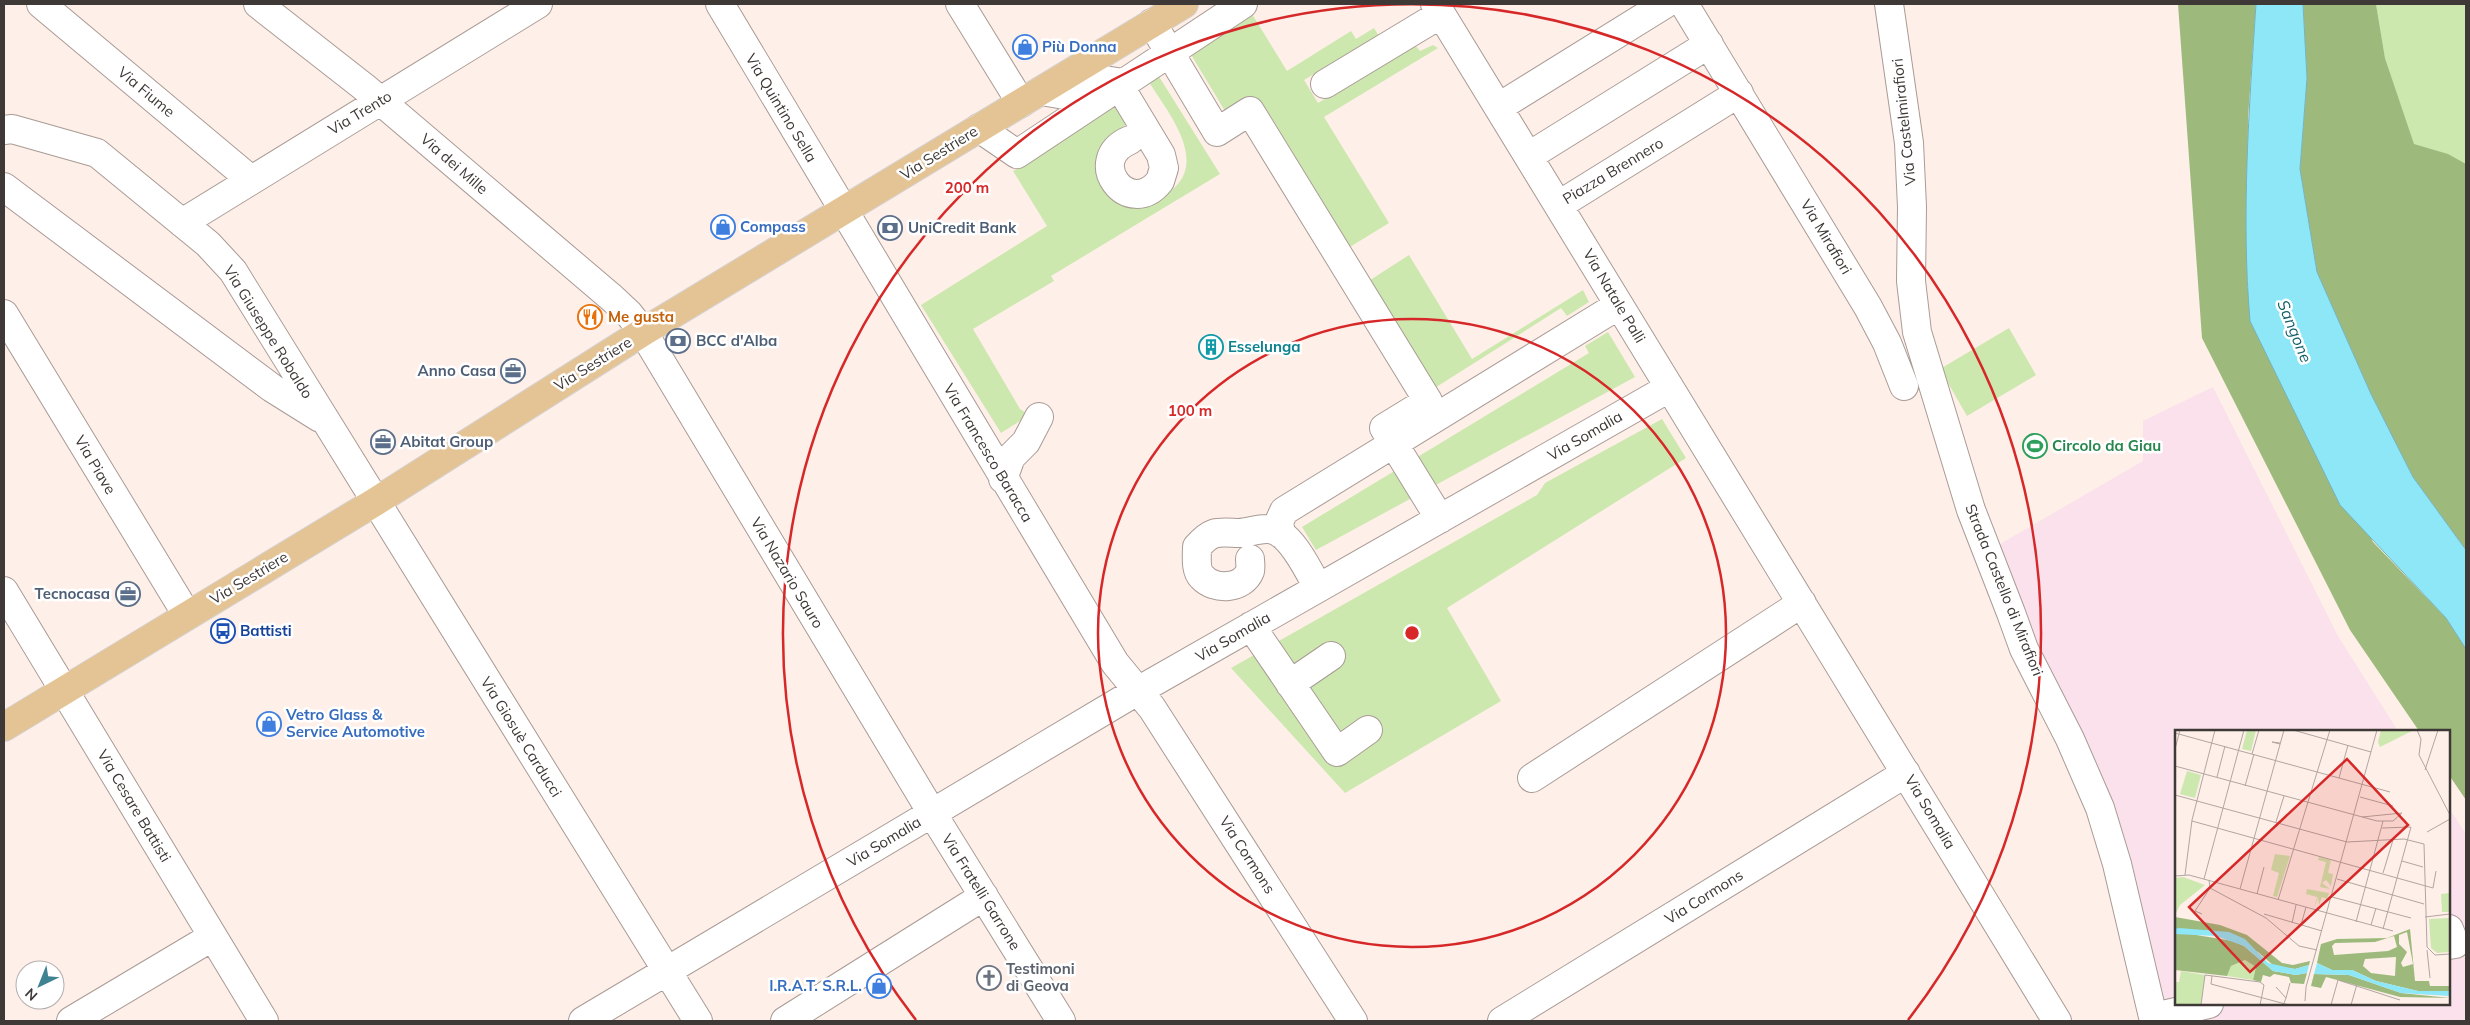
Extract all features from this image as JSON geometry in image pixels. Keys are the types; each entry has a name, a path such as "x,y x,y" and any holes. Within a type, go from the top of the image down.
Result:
{"main road":[{"name":"Via Sestriere","path":"4,727 375,502 644,332 1184,4"}],"street":[{"name":"Via Fiume","path":"41,4 250,180"},
{"name":"Via dei Mille","path":"258,4 380,101 612,298 644,332"},
{"name":"Via Trento","path":"182,223 538,4"},
{"name":"Via Quintino Sella","path":"720,4 843,212"},
{"path":"960,4 1031,97 1065,95 1104,80 1117,82 1164,161 1160,181 1145,193 1130,193 1123,190 1111,177 1109,168 1112,155 1122,143 1130,140"},
{"path":"979,128 1017,154 1243,4"},
{"path":"1325,84 1438,9 1499,108 1665,4"},
{"path":"1684,4 1739,93"},
{"name":"Via Castelmirafiori","path":"1890,4 1909,143 1912,207 1911,240"},
{"path":"1152,23 1216,132 1250,111 1428,401 1384,428 1440,519"},
{"path":"1529,156 1709,44"},
{"name":"Piazza Brennero","path":"1499,108 1559,205 1739,93"},
{"name":"Via Mirafiori","path":"1739,93 1868,308 1886,343 1904,386"},
{"name":"Via Giuseppe Robaldo","path":"4,130 12,129 97,153 208,244 232,271 375,502"},
{"name":"Via Giuseppe Robaldo","path":"4,187 272,388 325,422"},
{"name":"Via Natale Palli","path":"1559,205 1670,388"},
{"name":"Via Francesco Baracca","path":"843,212 1115,663 1137,692"},
{"name":"Strada Castello di Mirafiori","path":"1911,240 1913,306 1917,332 1971,510 2024,649 2070,739 2100,808 2117,864 2154,1019 2204,1005"},
{"path":"1281,534 1279,522 1284,511 1620,305"},
{"name":"Via Piave","path":"4,314 187,616"},
{"name":"Via Nazario Sauro","path":"644,332 932,813"},
{"name":"Via Somalia","path":"583,1021 1137,692 1670,388 2057,1021"},
{"path":"1003,479 1012,457 1026,442 1039,417"},
{"name":"Via Giosuè Carducci","path":"375,502 698,1021"},
{"path":"1250,559 1250,570 1244,579 1233,586 1216,585 1202,577 1196,564 1197,546 1208,534 1222,531 1252,532 1269,529 1281,534 1299,554 1318,588"},
{"name":"Via Cesare Battisti","path":"4,591 264,1021"},
{"path":"1532,778 1802,603"},
{"path":"1251,626 1337,752 1368,730"},
{"path":"1290,684 1331,656"},
{"name":"Via Cormons","path":"1137,692 1152,708 1354,1021"},
{"name":"Via Cormons","path":"1502,1021 1906,773"},
{"name":"Via Fratelli Garrone","path":"932,813 1061,1021"},
{"path":"785,1021 984,896"},
{"path":"2450,932 2455,944 2450,945"},
{"path":"71,1021 212,937"}],"shaded area":[{"path":"2213,387 2338,636 2397,730 2175,730 2175,1005 2450,1005 2450,810 2466,834 2466,1021 2170,1021 2053,682 1995,547 2143,461 2143,421"}],"green space":[{"path":"2178,4 2256,4 2248,118 2247,287 2373,542 2446,618 2466,649 2466,800 2450,776 2450,730 2418,730 2350,630 2202,338"},
{"path":"2303,4 2376,4 2385,58 2414,144 2448,154 2466,164 2466,550 2413,477 2371,394 2317,272 2300,169 2307,78"},
{"path":"2376,4 2466,4 2466,166 2414,145 2385,58"},
{"path":"1252,14 1287,71 1351,31 1356,39 1374,28 1379,36 1304,80 1318,103 1415,45 1420,51 1433,45 1438,48 1324,117 1389,223 1345,250 1251,101 1228,116 1190,53"},
{"path":"1158,75 1220,174 1051,276 1054,281 973,329 1020,409 1026,413 1023,419 1001,433 921,305 1047,226 1013,171 1123,101 1135,117 1105,141 1102,156 1156,199 1173,189 1183,177 1186,164 1185,149 1173,120 1149,82"},
{"path":"1409,255 1472,359 1583,290 1589,302 1567,316 1561,308 1430,391 1364,284"},
{"path":"2009,328 2036,375 1967,416 1940,369"},
{"path":"1608,332 1635,377 1316,550 1302,527 1589,353 1585,346"},
{"path":"1662,419 1686,458 1447,608 1501,701 1345,793 1231,668 1537,495 1545,483"}],"water":[{"name":"Sangone","path":"2256,4 2303,4 2307,78 2300,169 2317,272 2371,394 2413,477 2466,550 2466,649 2446,618 2340,505 2250,321 2247,282 2246,202"}],"place":[{"name":"Più Donna","path":"1025,47"},
{"name":"Compass","path":"723,227"},
{"name":"UniCredit Bank","path":"890,228"},
{"name":"Me gusta","path":"590,317"},
{"name":"BCC d'Alba","path":"678,341"},
{"name":"Esselunga","path":"1211,347"},
{"name":"Anno Casa","path":"513,371"},
{"name":"Abitat Group","path":"383,442"},
{"name":"Circolo da Giau","path":"2035,446"},
{"name":"Tecnocasa","path":"128,594"},
{"name":"Battisti","path":"223,631"},
{"name":"Vetro Glass & Service Automotive","path":"269,724"},
{"name":"Testimoni di Geova","path":"989,978"},
{"name":"I.R.A.T. S.R.L.","path":"879,986"}]}
